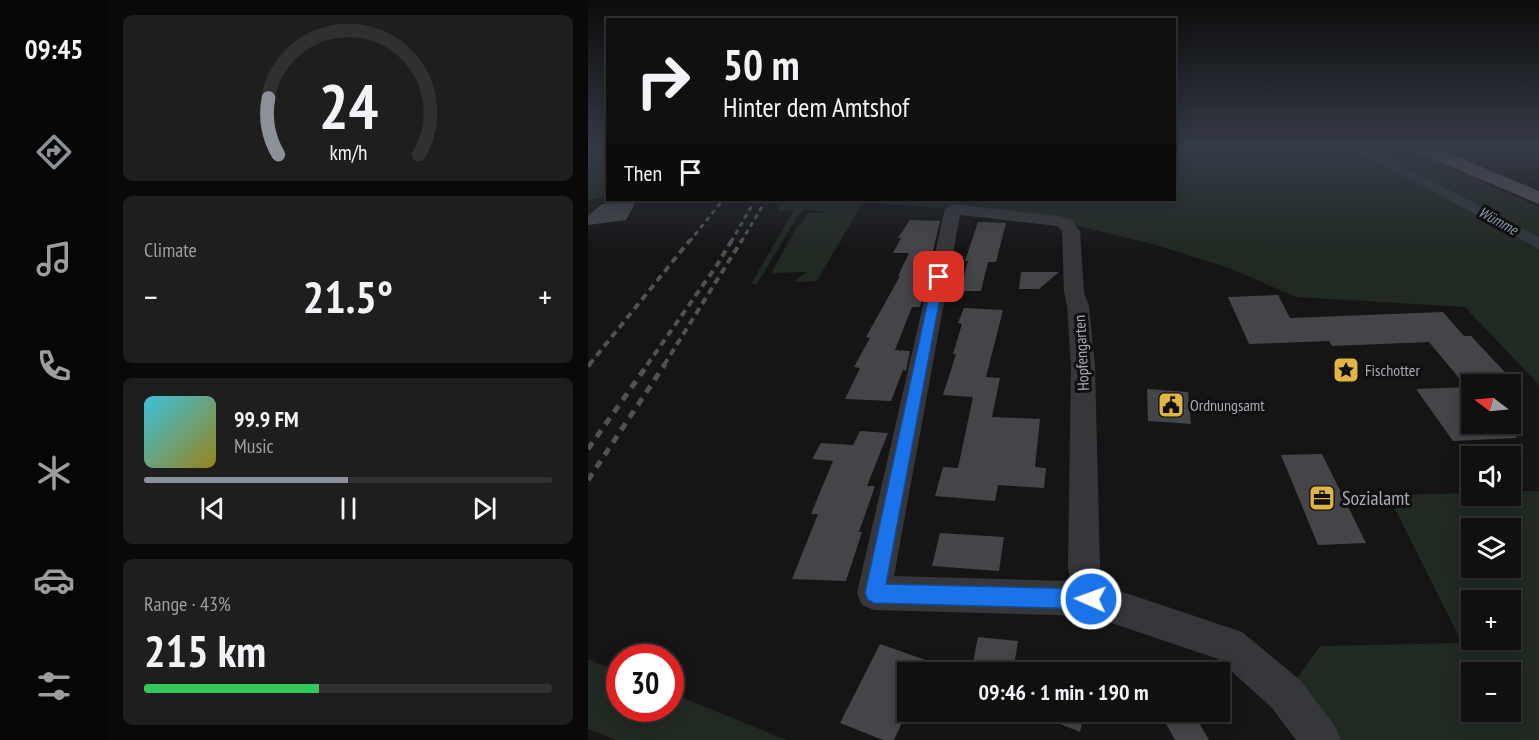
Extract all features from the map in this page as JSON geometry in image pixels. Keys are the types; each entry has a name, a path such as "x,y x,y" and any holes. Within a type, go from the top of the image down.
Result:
{"main road":[{"path":"1501,182 1539,198"}],"street":[{"name":"Hopfengarten","path":"953,209 1047,219 1069,226 1083,366 1084,566 1091,599 874,593 953,209"},
{"path":"1091,599 1229,645 1286,694 1322,740"}],"shaded area":[{"path":"588,182 606,182 606,196 588,199"},
{"path":"1176,182 1483,182 1539,207 1539,385 1465,307 1296,297 1229,268 1156,245 1058,221 1013,214 863,202 817,281 793,282 807,272 771,273 798,225 808,213 824,212 805,209 797,217 757,284 751,284 794,210 777,211 782,201 1176,201"},
{"path":"1521,491 1539,491 1539,740 1340,740 1293,684 1320,646 1461,643 1461,650 1521,650 1521,590 1461,590 1461,641 1388,495 1461,493 1461,506 1521,506"},
{"path":"588,659 606,667 606,722 684,722 684,698 786,740 616,740 588,729"}],"water":[{"name":"Wümme","path":"1415,182 1433,182 1539,237 1539,249"}],"building":[{"path":"636,201 626,220 588,225 588,216 602,204"},
{"path":"910,220 940,221 920,307 912,307 895,350 910,351 906,371 903,370 891,401 845,399 860,368 854,367 870,338 866,337 900,276 898,276 909,253 893,253 901,238 898,238"},
{"path":"978,222 1006,223 996,262 988,262 981,291 960,291 968,261 965,261"},
{"path":"1021,272 1059,272 1039,289 1019,289"},
{"path":"1278,295 1290,318 1443,312 1464,336 1471,336 1507,374 1461,374 1461,380 1429,342 1332,346 1329,341 1249,344 1228,297"},
{"path":"964,308 1003,310 986,377 1000,378 992,417 1040,419 1035,467 1046,468 1044,488 998,485 995,501 935,496 943,467 958,468 973,397 943,395 956,354 953,354 962,324 958,323"},
{"path":"1461,387 1461,434 1514,434 1517,438 1453,441 1416,389"},
{"path":"1147,389 1188,392 1191,424 1148,421"},
{"path":"860,431 888,433 867,486 875,486 859,532 862,532 846,581 792,579 818,514 811,514 833,461 812,459 821,443 853,445"},
{"path":"1322,454 1366,543 1318,545 1281,455"},
{"path":"940,533 1004,537 999,571 932,566"},
{"path":"978,637 1018,641 1015,662 973,662"},
{"path":"880,644 931,662 897,662 897,722 902,722 894,740 883,740 840,723"},
{"path":"1055,722 1082,722 1080,732"},
{"path":"1165,722 1198,722 1209,740 1175,740"}],"railway":[{"path":"689,242 722,201"},
{"path":"731,242 754,201"},
{"path":"741,242 765,201"},
{"path":"589,365 690,240"},
{"path":"647,365 732,240"},
{"path":"664,365 742,240"},
{"path":"588,449 648,364"},
{"path":"588,480 665,364"}],"place":[{"name":"Fischotter","path":"1346,370"},
{"name":"Ordnungsamt","path":"1171,405"},
{"name":"Sozialamt","path":"1322,498"}],"route":[{"path":"939,277 874,593 1091,599"}]}
